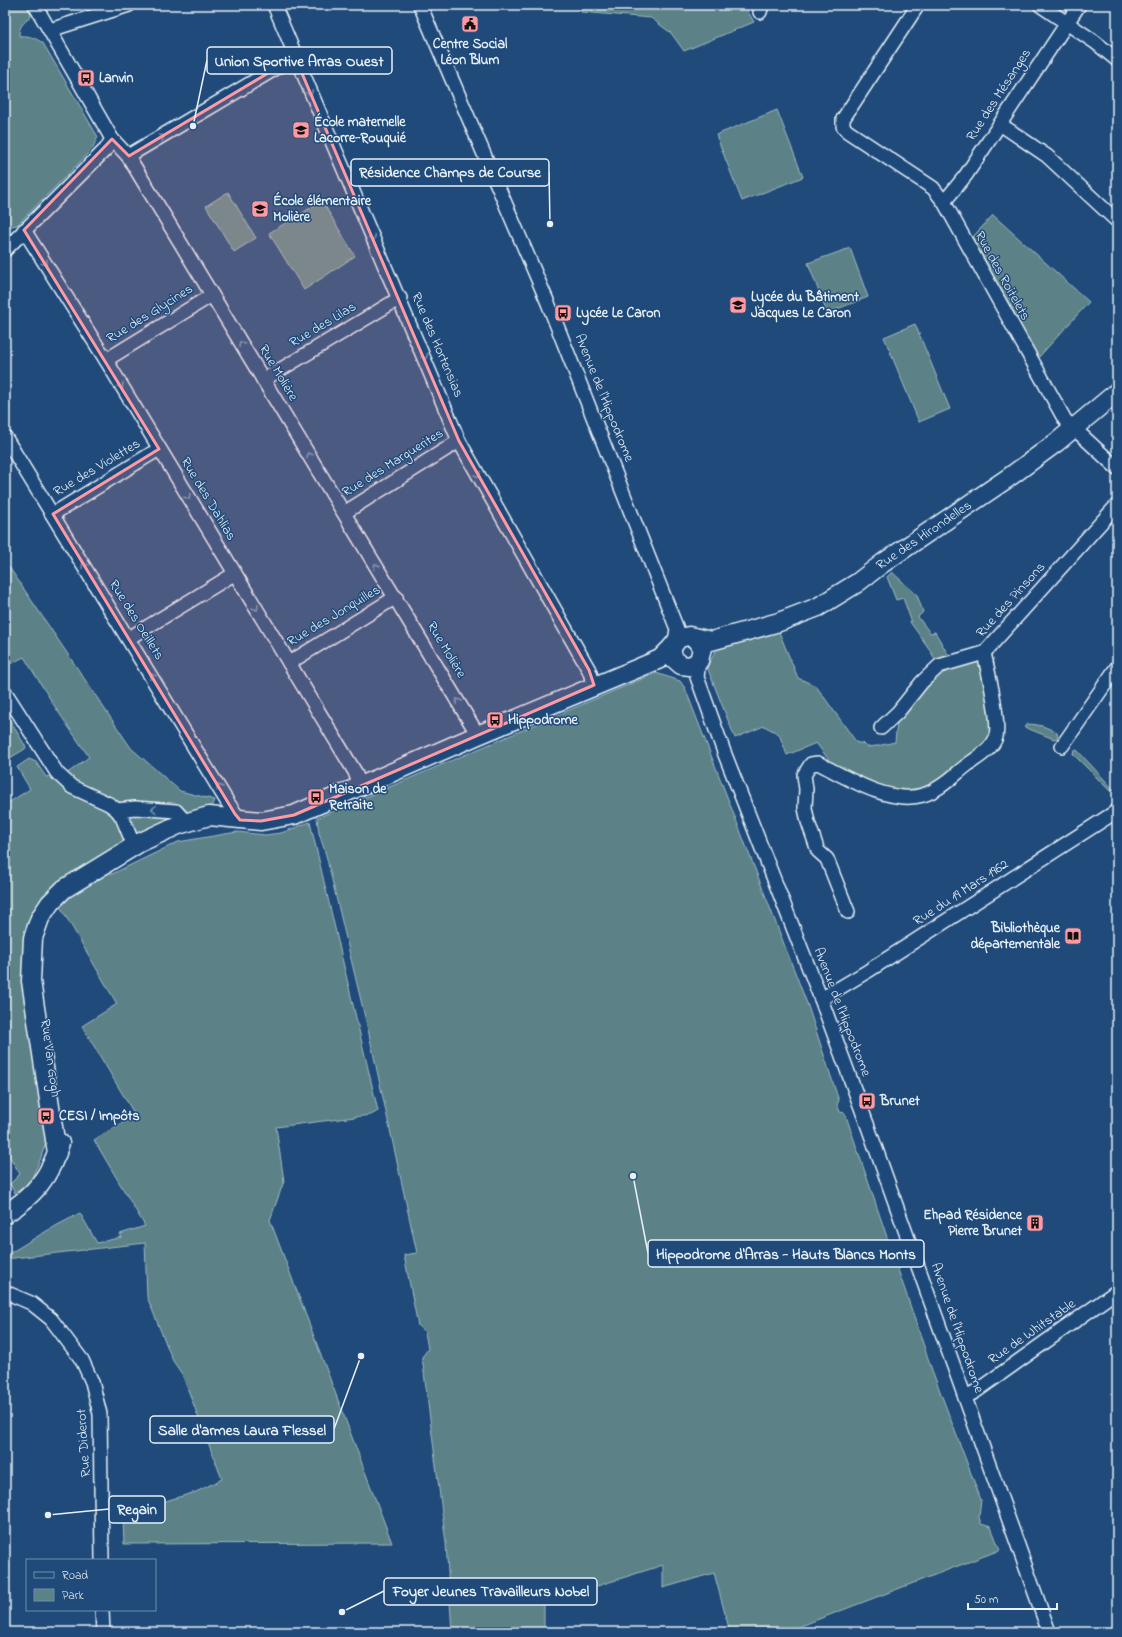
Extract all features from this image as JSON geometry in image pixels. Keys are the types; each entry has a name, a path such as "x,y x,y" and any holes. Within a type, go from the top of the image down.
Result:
{"street":[{"name":"Rue Molière","path":"35,5 112,139 128,156 396,597 478,735"},
{"path":"50,30 129,5"},
{"name":"Rue des Hortensias","path":"274,5 295,57 400,298 459,441 589,670 594,685"},
{"name":"Avenue de l'Hippodrome","path":"420,5 553,316 686,651 765,859 821,999 1049,1632"},
{"name":"Rue des Roitelets","path":"918,5 843,119 843,126 847,131 933,188 944,202 1061,414 1065,420 1117,468"},
{"path":"1040,5 1067,22 1117,60"},
{"name":"Rue des Mésanges","path":"944,202 956,188 1000,124 1079,5"},
{"path":"128,156 295,57"},
{"path":"1000,124 1047,156 1117,221"},
{"path":"5,250 106,149 112,139"},
{"name":"Rue des Dahlias","path":"24,230 106,360 355,772 360,786"},
{"name":"Rue des Glycines","path":"106,360 212,295"},
{"name":"Rue des Lilas","path":"263,380 400,298"},
{"name":"Rue des Hirondelles","path":"478,735 594,685 686,651 791,618 818,607 838,595 1008,478 1074,428 1117,392"},
{"name":"Rue des Oeillets","path":"5,437 129,638 231,808 240,820"},
{"name":"Rue des Marguerites","path":"344,513 459,441"},
{"name":"Rue des Violettes","path":"53,514 159,449"},
{"name":"Rue des Pinsons","path":"881,728 898,712 922,682 938,666 984,653 1117,505"},
{"path":"129,638 234,574"},
{"name":"Rue des Jonquilles","path":"289,663 396,597"},
{"path":"848,912 827,859 818,851 808,822 805,808 806,789 804,775 811,764 818,763 873,789 899,798 924,794 938,788 991,746 996,736 994,702 984,653"},
{"path":"1062,746 1117,667"},
{"path":"5,692 57,773 72,787 109,804 117,810 122,817 134,846"},
{"name":"Rue Van Gogh","path":"5,1213 35,1192 46,1178 57,1153 31,981 33,967 33,938 40,918 50,903 64,889 157,833 186,822 209,816 261,822 294,815 478,735"},
{"path":"117,810 135,808 176,811 186,822"},
{"name":"Rue du 19 Mars 1962","path":"821,999 868,971 1117,811"},
{"name":"Rue de Whitstable","path":"965,1397 975,1392 1117,1291"},
{"name":"Rue Diderot","path":"5,1292 31,1303 51,1319 82,1360 92,1382 100,1414 102,1559"},
{"path":"102,1611 102,1632"}],"highlighted area":[{"path":"295,57 459,441 589,670 594,685 294,815 261,821 240,820 53,514 159,449 24,230 112,139 129,156"}],"green space":[{"path":"5,5 29,5 31,17 22,25 19,36 32,37 43,43 98,137 93,147 83,159 17,225 7,227 5,223"},
{"path":"578,5 744,5 754,22 684,51 671,33 651,18 581,12"},
{"path":"777,110 803,177 742,201 716,135"},
{"path":"228,192 256,238 234,252 206,206"},
{"path":"322,201 355,256 304,290 269,233"},
{"path":"993,215 1089,302 1038,358 972,238"},
{"path":"850,248 868,297 827,313 808,263"},
{"path":"915,324 950,409 919,422 884,337"},
{"path":"5,561 131,748 180,791 215,800 209,816 104,865 112,874 178,842 237,832 265,835 281,833 310,822 378,1111 371,1115 276,1127 284,1181 270,1220 392,1543 124,1544 123,1516 196,1492 222,1479 182,1374 173,1361 147,1297 145,1243 5,1259 5,1256 80,1213 97,1243 122,1237 120,1234 145,1226 94,1140 135,1115 82,1026 117,1004 61,908 53,900 33,938 49,1133 40,1160 29,1184 15,1193 10,1184 20,1174 5,1149 5,805 30,789 17,767 29,759 36,762 46,777 69,772 89,757 57,710 24,657 8,665 5,660"},
{"path":"892,572 917,595 923,612 918,617 930,633 935,632 948,654 958,661 984,653 990,682 991,746 912,797 827,767 829,760 816,743 787,755 779,734 764,726 735,738 707,667 716,650 779,632 798,678 816,686 857,743 862,743 866,747 895,742 898,712 938,666 930,650 910,622 911,620 903,598 896,600 887,577"},
{"path":"656,673 680,681 685,688 808,1006 839,1101 837,1104 840,1112 845,1113 932,1370 981,1500 979,1517 981,1524 991,1527 1000,1550 785,1632 730,1632 714,1573 663,1588 663,1565 544,1603 544,1632 452,1632 446,1543 422,1357 428,1349 425,1332 418,1326 404,1255 417,1253 369,1034 326,855 319,833 317,818"},
{"path":"5,716 8,717 26,747 5,761"},
{"path":"1027,724 1039,725 1050,729 1057,733 1058,738 1054,739 1024,727"},
{"path":"1074,750 1077,750 1114,790 1111,792 1073,754"}],"place":[{"name":"Centre Social Léon Blum","path":"470,24"},
{"name":"Lanvin","path":"86,78"},
{"name":"Union Sportive Arras Ouest","path":"193,126"},
{"name":"École maternelle Lacorre-Rouquié","path":"301,130"},
{"name":"École élémentaire Molière","path":"260,209"},
{"name":"Résidence Champs de Course","path":"550,224"},
{"name":"Lycée du Bâtiment Jacques Le Caron","path":"738,305"},
{"name":"Lycée Le Caron","path":"563,313"},
{"name":"Hippodrome","path":"495,720"},
{"name":"Maison de Retraite","path":"316,797"},
{"name":"Bibliothèque départementale","path":"1073,936"},
{"name":"Brunet","path":"867,1101"},
{"name":"CESI / Impôts","path":"46,1116"},
{"name":"Hippodrome d'Arras - Hauts Blancs Monts","path":"633,1176"},
{"name":"Ehpad Résidence Pierre Brunet","path":"1035,1223"},
{"name":"Salle d'armes Laura Flessel","path":"361,1356"},
{"name":"Regain","path":"48,1515"},
{"name":"Foyer Jeunes Travailleurs Nobel","path":"342,1612"}]}
